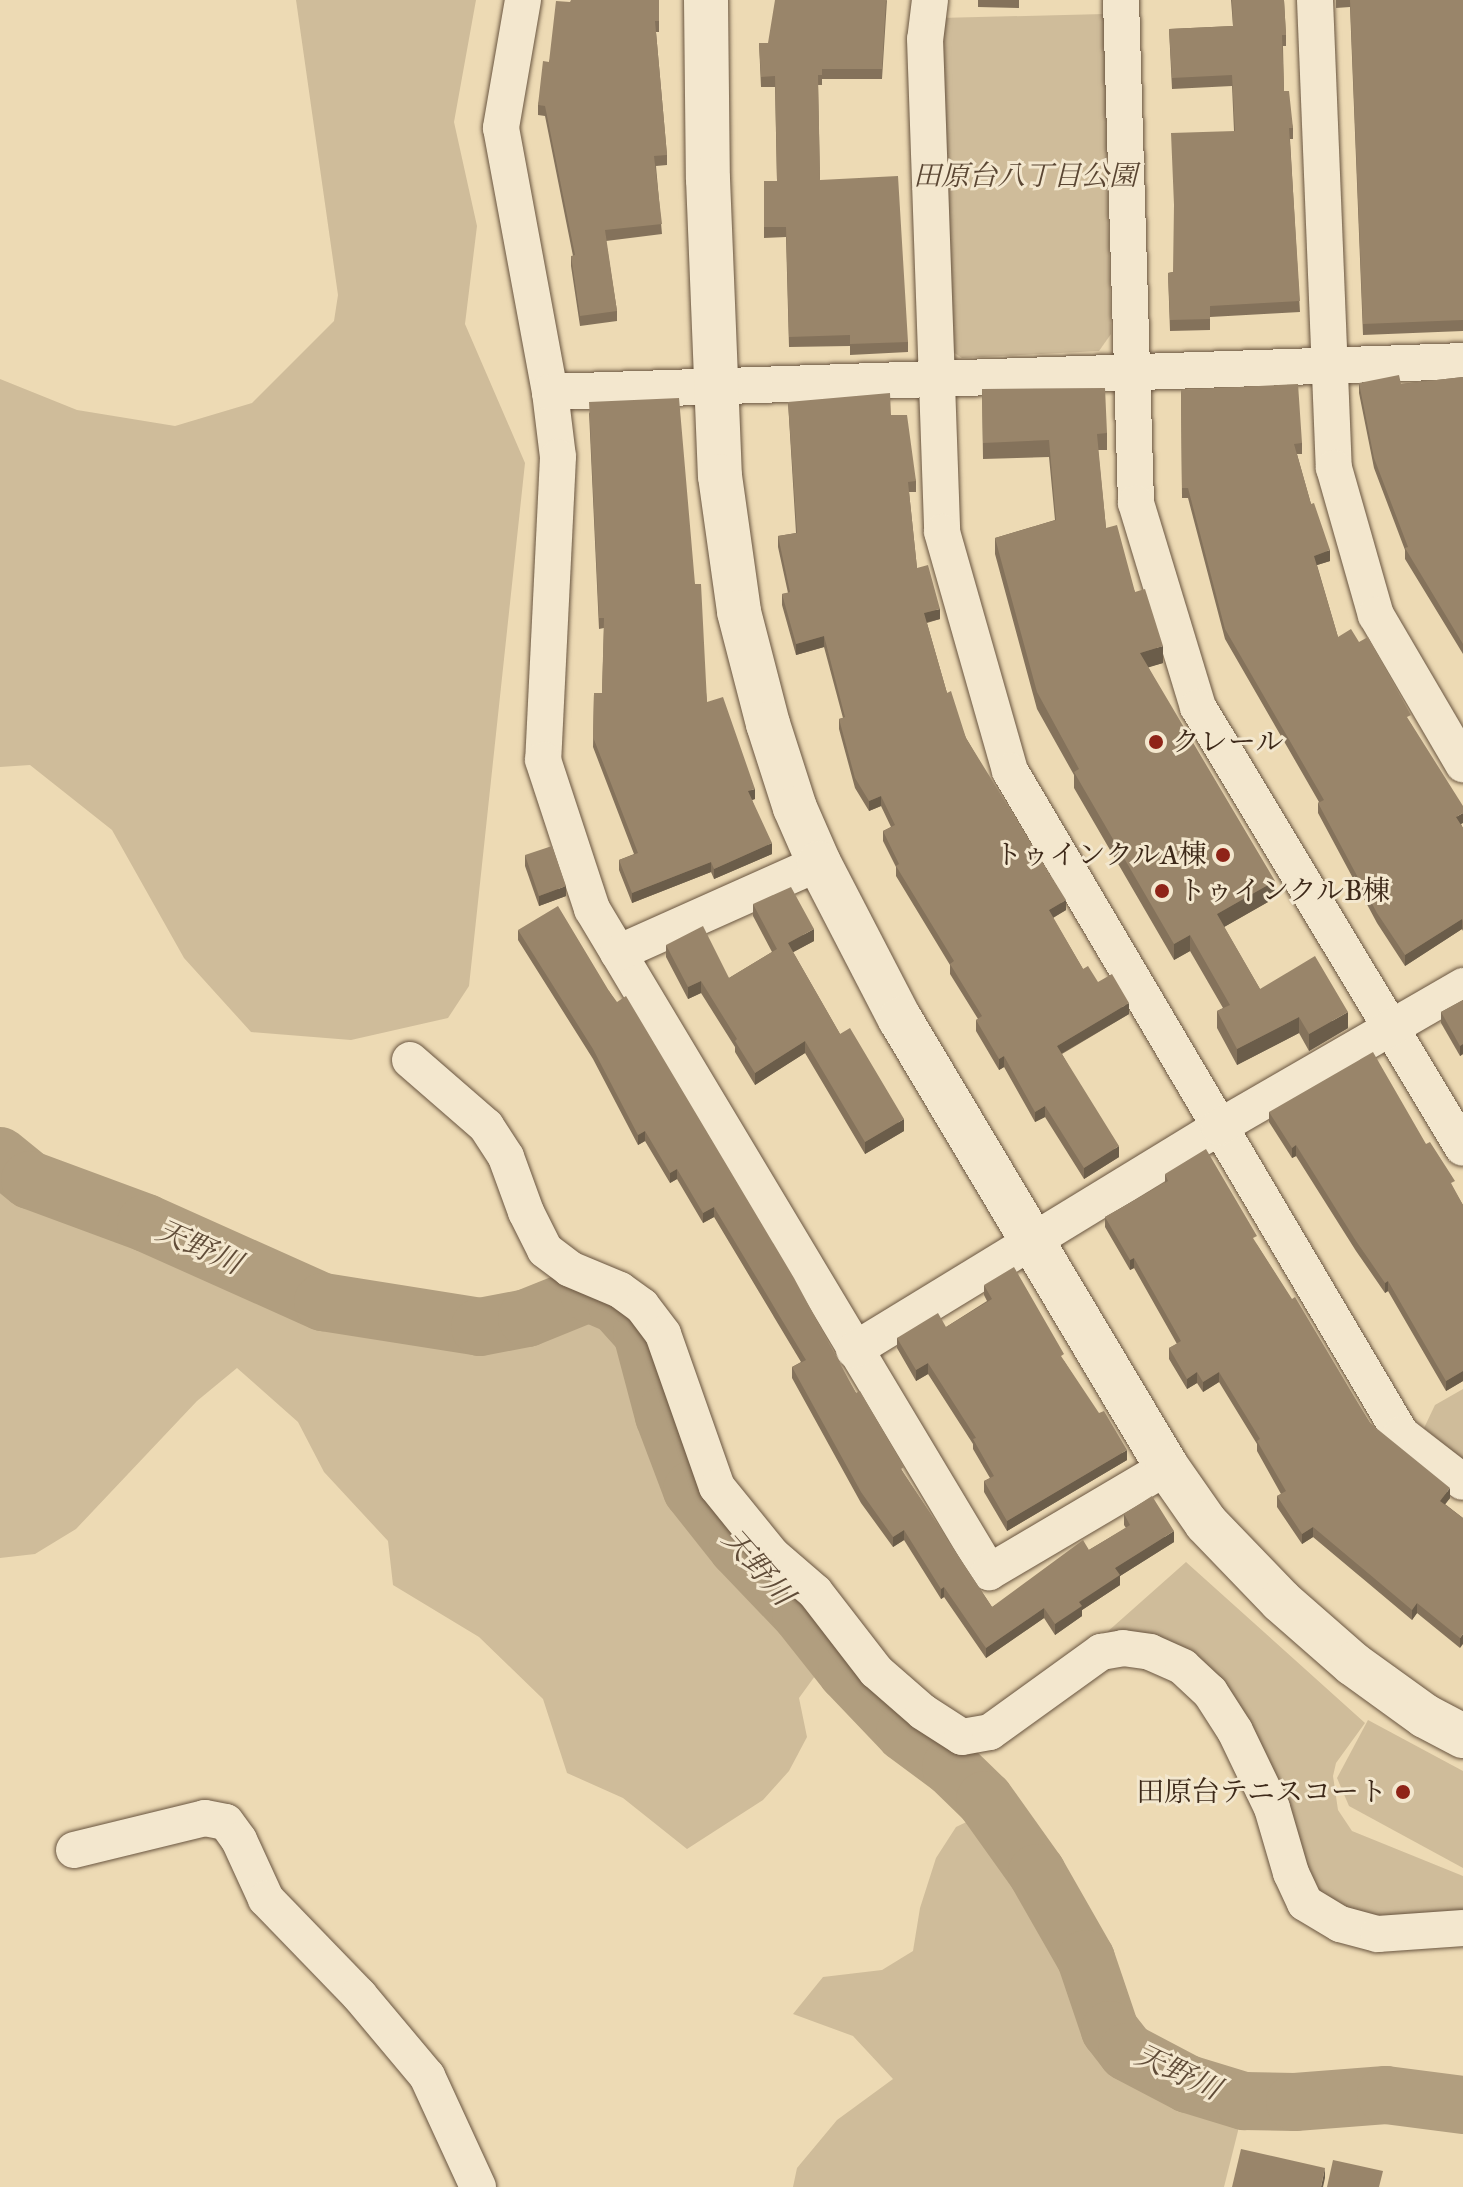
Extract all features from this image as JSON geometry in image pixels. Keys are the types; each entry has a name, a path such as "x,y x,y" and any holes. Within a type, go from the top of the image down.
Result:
{"street":[{"path":"523,0 501,128 550,392 558,457 543,760 592,909 989,1572 1167,1467"},
{"path":"706,0 708,179 720,476 739,612 772,738 795,808 819,863 900,1019 1167,1467 1206,1523 1281,1601 1353,1664 1425,1716 1463,1736"},
{"path":"930,0 925,39 942,532 1010,771 1401,1434 1463,1482"},
{"path":"1121,0 1136,503 1198,707 1463,1148"},
{"path":"1315,0 1334,468 1376,615 1463,764"},
{"path":"550,392 935,381 1330,363 1463,361"},
{"path":"618,953 819,863"},
{"path":"854,1350 1033,1244 1219,1127 1463,986"},
{"path":"410,1060 486,1126 506,1157 526,1212 545,1250 570,1269 620,1290 642,1306 663,1334 717,1487 772,1555 815,1592 876,1671 923,1712 962,1737 990,1732 1101,1652 1123,1648 1150,1652 1183,1667 1210,1692 1235,1731 1272,1808 1291,1873 1305,1903 1340,1924 1378,1934 1463,1928"},
{"path":"74,1850 205,1818 226,1822 239,1840 266,1899 359,1995 427,2076 478,2187"}],"green space":[{"path":"296,0 476,0 454,122 477,226 465,324 525,463 469,986 448,1018 351,1040 251,1032 184,958 112,830 30,765 0,767 0,379 77,410 175,426 252,403 334,321 338,295"},
{"name":"田原台八丁目公園","path":"1104,14 1111,334 1099,351 962,358 947,348 939,18"},
{"path":"0,1152 42,1166 119,1206 228,1274 253,1298 344,1326 437,1339 509,1339 573,1304 615,1314 688,1506 713,1531 750,1584 792,1625 815,1676 799,1698 807,1737 789,1771 763,1800 687,1849 623,1798 567,1773 543,1699 479,1637 393,1585 388,1541 324,1472 298,1422 237,1368 197,1401 76,1529 35,1554 0,1558"},
{"path":"1463,1389 1463,1460 1424,1428 1435,1405"},
{"path":"1186,1562 1365,1723 1336,1763 1333,1776 1338,1810 1352,1831 1463,1876 1463,1917 1362,1919 1312,1890 1254,1736 1106,1633"},
{"name":"田原台テニスコート","path":"1368,1720 1463,1771 1463,1868 1349,1806 1337,1778"},
{"path":"979,1816 1032,1829 1074,1890 1116,1999 1139,2047 1236,2089 1238,2131 1224,2187 793,2187 797,2168 837,2120 893,2079 853,2036 793,2014 823,1977 882,1970 913,1951 920,1908 936,1858 956,1827"}],"building":[{"path":"659,0 659,21 655,21 667,155 654,156 662,224 605,230 617,311 580,316 571,256 575,255 545,106 538,105 543,61 549,62 556,1"},
{"path":"775,0 886,0 882,69 822,69 822,75 818,75 820,180 898,176 908,342 850,344 850,335 789,337 786,227 764,227 764,181 777,181 775,76 761,77 759,43 768,43"},
{"path":"1232,0 1284,0 1284,91 1289,91 1293,128 1289,128 1300,301 1210,306 1210,319 1170,320 1168,273 1173,272 1174,205 1171,133 1235,131 1232,75 1172,78 1169,29 1233,26"},
{"path":"1350,0 1463,0 1463,320 1363,324"},
{"path":"1399,375 1401,384 1463,377 1463,644 1405,548 1408,547 1374,458 1359,383"},
{"path":"1298,384 1302,443 1294,444 1311,504 1314,503 1330,550 1314,556 1338,637 1351,629 1359,642 1368,637 1411,715 1407,717 1463,806 1463,813 1456,817 1463,828 1463,921 1405,955 1377,913 1318,803 1324,800 1225,629 1188,488 1182,488 1181,390"},
{"path":"1105,388 1107,433 1097,434 1106,528 1117,525 1135,592 1145,589 1163,646 1140,653 1275,881 1217,914 1260,989 1315,956 1348,1012 1309,1034 1299,1017 1237,1049 1217,1011 1230,1005 1190,935 1174,944 1074,772 1079,769 1037,692 995,538 1056,520 1049,440 983,443 982,389"},
{"path":"890,393 891,415 907,415 916,481 908,482 917,568 928,565 940,609 924,613 947,693 951,691 966,738 1066,900 1049,910 1083,969 1088,966 1098,982 1112,974 1129,1003 1057,1046 1119,1146 1084,1168 1045,1106 1035,1112 1004,1056 999,1059 976,1020 982,1016 950,964 954,961 896,866 899,864 883,831 895,825 881,796 869,801 855,778 839,719 845,717 824,636 796,644 782,594 790,592 778,536 797,533 788,402"},
{"path":"679,398 695,584 701,584 707,702 723,697 755,789 748,791 772,843 714,869 711,862 632,893 619,860 638,853 593,737 594,693 602,693 604,618 599,618 589,402"},
{"path":"552,846 566,886 539,896 525,855"},
{"path":"791,887 814,929 788,943 840,1034 850,1028 904,1119 865,1142 805,1041 755,1073 701,981 688,987 666,945 703,926 729,978 777,949 753,904"},
{"path":"558,906 617,1002 626,996 794,1278 856,1393 860,1391 904,1467 901,1469 992,1607 1083,1540 1089,1550 1130,1525 1124,1514 1152,1496 1174,1531 1115,1568 1120,1575 1079,1602 1082,1606 1055,1624 1044,1608 986,1648 944,1587 941,1589 904,1530 893,1537 861,1492 792,1367 806,1360 714,1207 703,1213 677,1169 670,1173 645,1131 638,1135 593,1049 518,930"},
{"path":"1463,1000 1463,1044 1460,1046 1441,1012"},
{"path":"1373,1052 1426,1144 1430,1142 1455,1181 1451,1183 1463,1205 1463,1371 1446,1381 1388,1281 1385,1283 1296,1145 1292,1148 1269,1112"},
{"path":"1206,1149 1257,1236 1253,1238 1292,1299 1295,1297 1370,1423 1450,1488 1440,1501 1463,1518 1463,1634 1460,1638 1417,1603 1412,1610 1313,1527 1302,1534 1277,1496 1286,1491 1257,1441 1260,1439 1219,1372 1203,1382 1197,1372 1187,1379 1169,1348 1181,1341 1134,1258 1130,1260 1105,1217 1168,1181 1165,1174"},
{"path":"1014,1267 1064,1354 1061,1356 1099,1413 1104,1411 1127,1450 1007,1521 984,1481 994,1476 973,1439 976,1438 928,1363 916,1370 897,1338 938,1313 946,1327 992,1299 984,1285"},
{"path":"1241,2149 1325,2168 1321,2187 1232,2187"},
{"path":"1333,2160 1383,2171 1379,2187 1327,2187"}],"waterway":[{"name":"天野川","path":"0,1156 30,1180 146,1223 323,1302 480,1327 527,1318 589,1293 617,1305 642,1333 664,1416 692,1490 738,1548 801,1614 847,1672 905,1733 951,1767 985,1800 1037,1873 1086,1959 1110,2030 1127,2052 1188,2084 1244,2101 1295,2102 1386,2095 1463,2105"}],"place":[{"name":"クレール","path":"1156,742"},
{"name":"トゥインクルA棟","path":"1223,855"},
{"name":"トゥインクルB棟","path":"1162,891"},
{"name":"田原台テニスコート","path":"1403,1792"}]}
